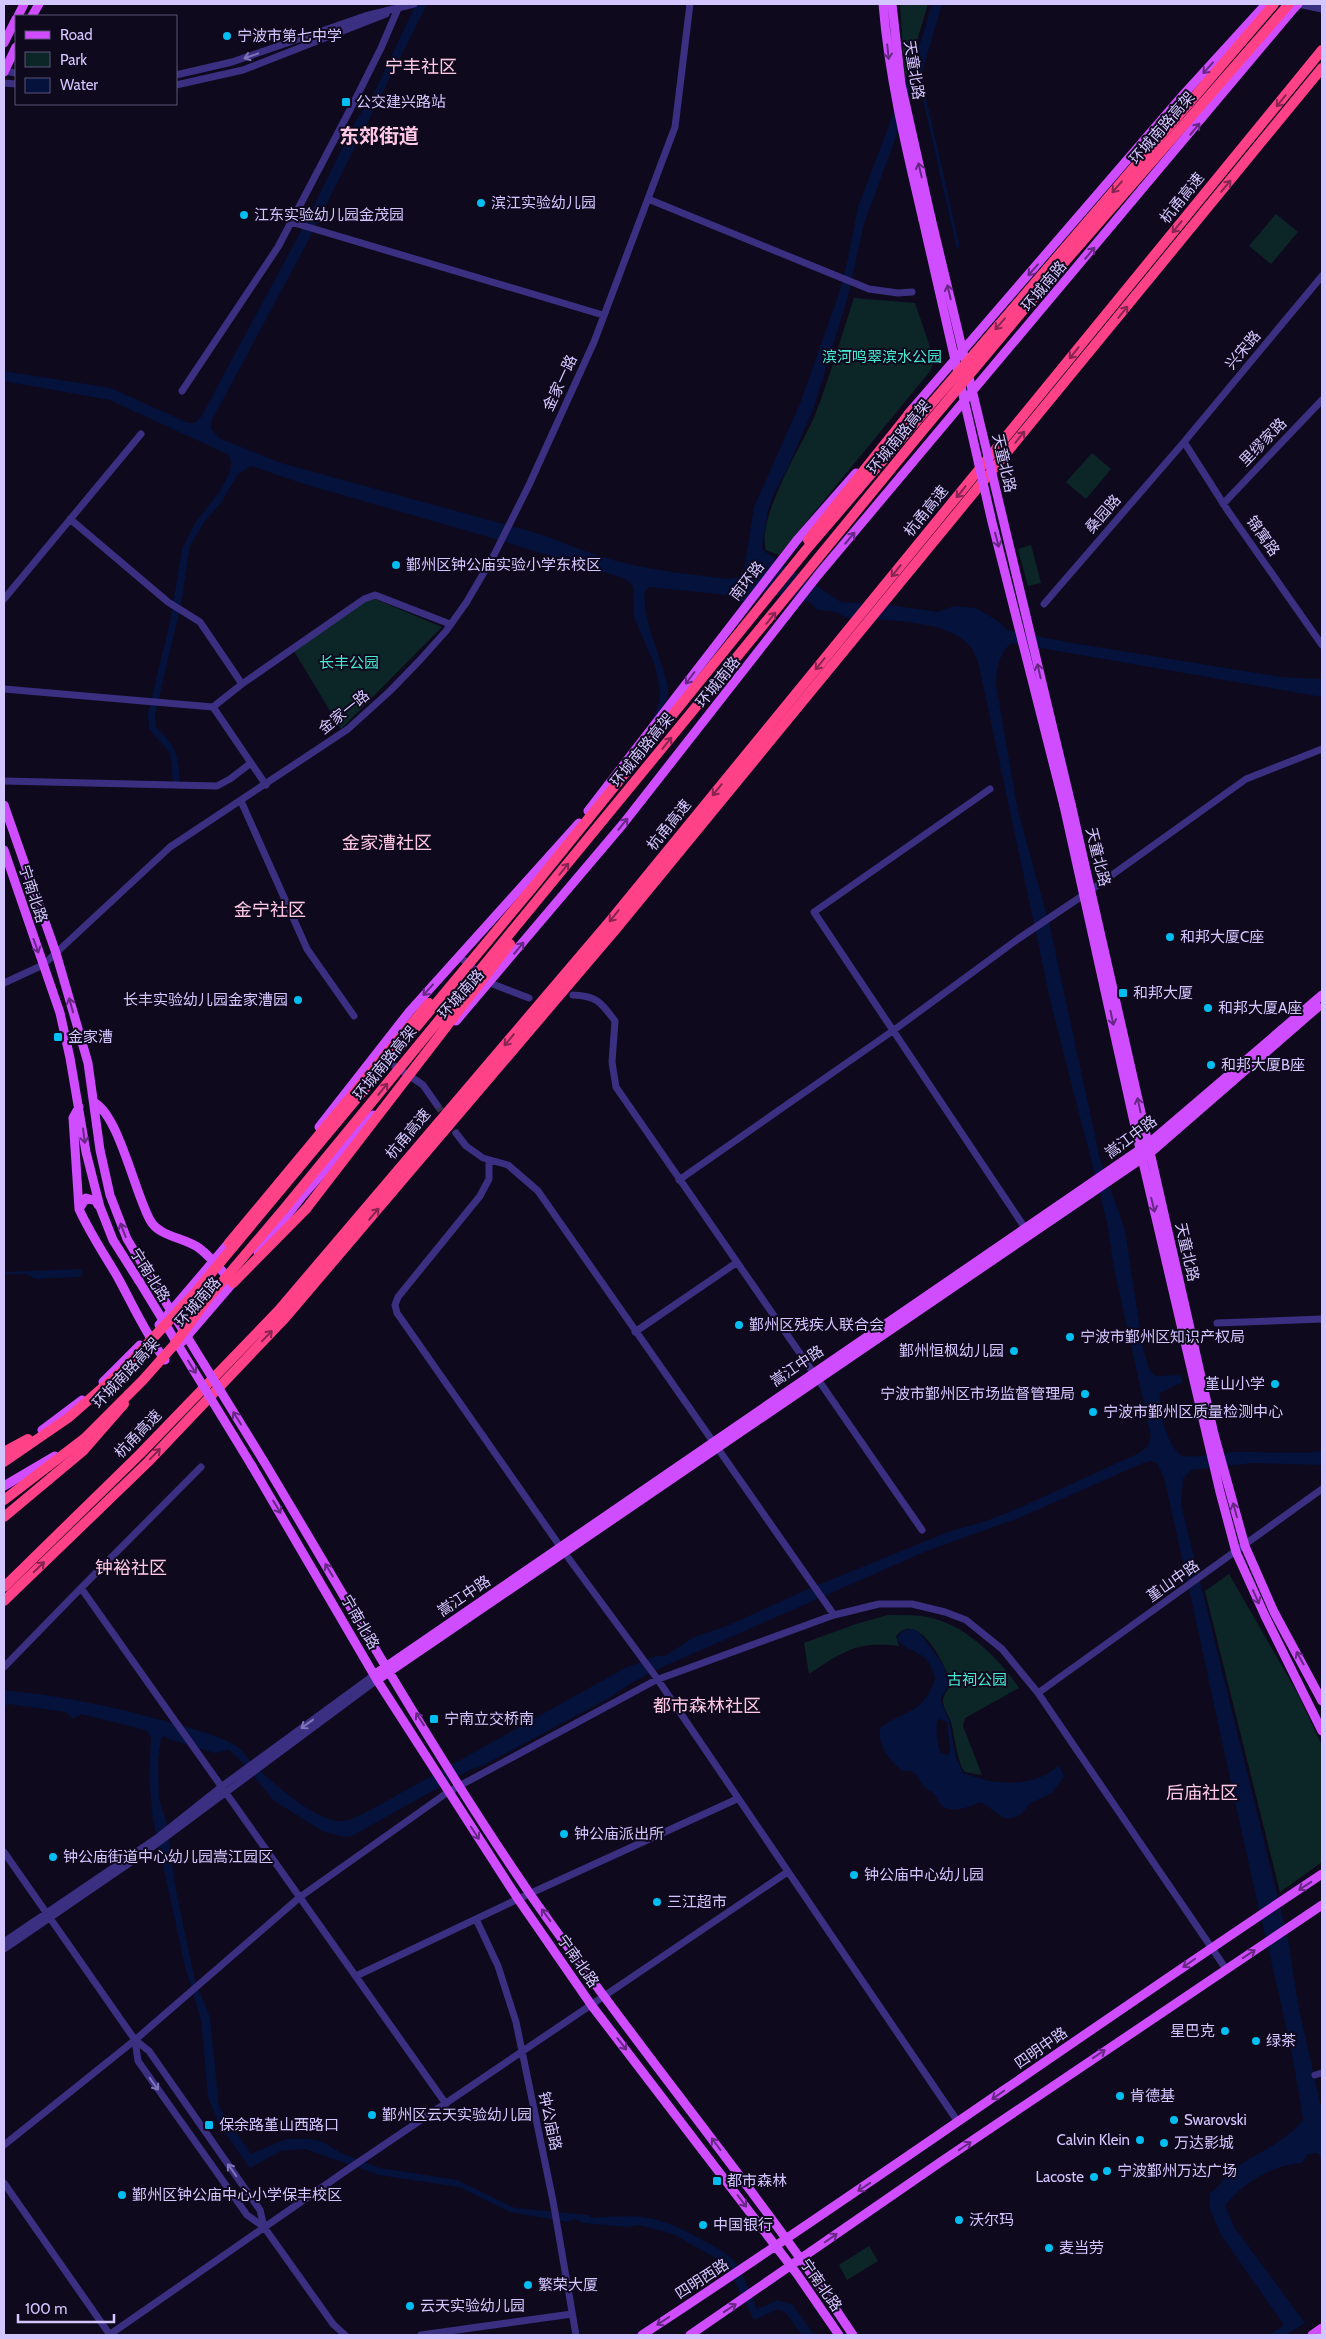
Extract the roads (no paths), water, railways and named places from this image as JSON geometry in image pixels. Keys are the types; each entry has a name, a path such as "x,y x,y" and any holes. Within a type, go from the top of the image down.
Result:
{"highway":[{"name":"环城南路高架","path":"4,1462 68,1418 125,1368 193,1295 533,887 806,550 1268,4"},
{"name":"环城南路高架","path":"4,1500 85,1438 143,1380 1030,303 1289,9"},
{"path":"1295,84 1322,43"},
{"name":"杭甬高速","path":"4,1587 140,1454 278,1310 610,921 1322,50"},
{"name":"杭甬高速","path":"4,1601 148,1462 285,1318 616,929 1322,68"},
{"path":"677,710 912,410"},
{"path":"229,1244 483,940 533,887"},
{"path":"233,1283 306,1209 496,964 548,888"},
{"path":"4,1517 83,1451 143,1380"},
{"path":"4,1452 68,1418"},
{"path":"4,1524 49,1480"}],"main road":[{"path":"33,15 39,4"},
{"name":"天童北路","path":"883,4 900,124 927,219"},
{"name":"天童北路","path":"892,4 901,84 927,219 1067,805 1145,1151 1214,1434 1220,1474 1245,1546 1274,1612 1319,1685 1322,1701"},
{"name":"环城南路","path":"797,540 912,410 1183,95 1268,4"},
{"path":"1289,9 1298,4"},
{"name":"环城南路","path":"4,1486 68,1449 165,1360 198,1326 304,1194 490,983 623,824 786,619 818,575 1289,9"},
{"path":"4,42 15,22"},
{"path":"4,71 15,49"},
{"name":"南环路","path":"719,639 797,540"},
{"name":"环城南路","path":"4,1457 90,1394 148,1337 229,1244 409,1012 581,820 719,639"},
{"name":"宁南北路","path":"4,805 56,953 88,1063 110,1195 126,1239 263,1460 388,1669 530,1893 605,1997 788,2239 853,2335"},
{"name":"宁南北路","path":"4,850 60,1013 79,1106 86,1152 100,1207 112,1240 252,1466 431,1767 592,2006 777,2246 839,2335"},
{"name":"嵩江中路","path":"376,1677 1145,1151 1322,995"},
{"name":"嵩江中路","path":"1027,1231 1117,1175 1322,1003"},
{"path":"95,1103 101,1106 122,1147 138,1196 151,1222 163,1232 198,1247 233,1283"},
{"path":"79,1106 73,1118 80,1209 89,1231 118,1277 148,1337 165,1360"},
{"path":"98,1130 112,1127"},
{"path":"1145,1151 1210,1446 1220,1474 1236,1552 1265,1616 1322,1731"},
{"path":"80,1209 86,1198 96,1201 100,1207"},
{"name":"四明中路","path":"777,2246 1210,1948 1322,1874"},
{"path":"690,2335 1322,1905"},
{"name":"四明西路","path":"642,2335 777,2246"},
{"path":"1312,2335 1322,2328"}],"street":[{"path":"178,74 232,62 365,16 414,4"},
{"name":"金家一路","path":"4,983 43,965 170,847 348,729 390,691 450,624 493,557 525,493 594,342 675,127 690,4"},
{"path":"1298,4 1322,10"},
{"path":"178,85 243,70 370,22 401,6"},
{"path":"182,391 293,223 401,6"},
{"path":"648,199 869,289 898,293 912,292"},
{"path":"293,223 603,315"},
{"name":"兴宋路","path":"1184,442 1322,276"},
{"name":"里缪家路","path":"1223,504 1322,400"},
{"path":"4,598 141,434"},
{"name":"锦寓路","path":"1184,442 1223,504 1322,645"},
{"name":"桑园路","path":"1044,604 1184,442"},
{"path":"70,519 168,602 202,625 242,684"},
{"path":"4,689 214,707 242,684 364,599 374,595 450,624"},
{"path":"214,707 266,785"},
{"path":"678,1180 894,1030 1086,889 1246,779 1322,749"},
{"path":"4,781 217,786 230,780 251,763"},
{"path":"990,789 814,912 1027,1231"},
{"path":"241,801 307,949 354,1016"},
{"path":"459,956 490,983 529,998"},
{"path":"573,994 590,996 603,1004 615,1021 612,1062 616,1087 678,1180 922,1530"},
{"path":"377,1053 423,1085 438,1105"},
{"path":"456,1133 466,1146 489,1161 508,1165 538,1191 713,1445 834,1615"},
{"path":"489,1161 489,1179 480,1196 405,1286 395,1305 397,1312 656,1679 958,2122"},
{"path":"635,1332 736,1262"},
{"path":"1218,1323 1322,1319"},
{"path":"4,1667 202,1467"},
{"name":"堇山中路","path":"1038,1693 1212,1570 1322,1488"},
{"path":"81,1588 446,2104"},
{"path":"4,2145 135,2040 300,1897 447,1791 656,1679 834,1615 888,1604 912,1604 945,1612 966,1620 1002,1648 1038,1693 1226,1969"},
{"path":"4,1942 49,1917 176,1831 268,1763 376,1677"},
{"path":"4,1949 157,1838 221,1787 376,1677"},
{"path":"356,1976 518,1898 737,1799"},
{"path":"4,1852 135,2040 149,2051 260,2210 264,2227"},
{"path":"4,2182 109,2335 347,2170 592,2006 786,1872"},
{"name":"钟公庙路","path":"476,1918 508,1994 522,2052 553,2201 556,2229 576,2335"},
{"path":"135,2040 138,2061 247,2215 264,2227 333,2324 345,2335"},
{"path":"421,2335 572,2314"}],"water":[{"path":"416,4 427,4 308,241 211,422 211,428 219,438 281,463 533,532 617,561 686,574 727,579 740,577 744,570 754,507 801,401 838,296 847,263 858,207 923,35 932,4 942,4 921,76 960,247 957,248 956,245 919,82 917,81 912,84 895,140 864,224 847,300 814,407 788,468 774,493 768,511 762,547 764,551 841,602 890,605 937,612 954,606 976,608 998,621 1007,630 1066,642 1281,677 1322,679 1322,697 1011,643 999,662 996,685 1018,811 1050,927 1100,1159 1125,1230 1143,1349 1149,1369 1155,1376 1180,1375 1183,1382 1160,1393 1162,1418 1168,1436 1176,1451 1182,1456 1201,1456 1232,1452 1300,1453 1322,1451 1322,1465 1252,1463 1191,1470 1183,1479 1181,1504 1288,1939 1298,2004 1322,2112 1322,2159 1317,2153 1308,2154 1302,2163 1280,2167 1259,2176 1241,2189 1225,2206 1235,2228 1305,2323 1286,2335 1269,2335 1284,2325 1221,2235 1210,2209 1210,2193 1216,2189 1229,2173 1286,2136 1303,2120 1286,2025 1164,1478 1157,1463 1151,1461 1143,1463 1019,1518 929,1550 658,1669 631,1683 611,1697 484,1765 470,1770 352,1836 344,1837 322,1831 273,1800 243,1763 229,1750 215,1753 171,1740 164,1736 161,1738 158,1759 159,1799 166,1820 175,1885 195,1981 210,2017 219,2107 251,2154 286,2139 310,2139 323,2142 341,2153 380,2168 457,2180 515,2208 588,2215 592,2218 623,2216 660,2221 686,2231 721,2250 731,2258 742,2274 757,2309 778,2300 793,2305 814,2335 802,2335 786,2313 778,2309 754,2320 726,2264 673,2234 639,2225 626,2227 584,2223 575,2219 567,2222 510,2212 459,2187 379,2175 305,2149 281,2151 250,2168 220,2126 208,2097 201,2020 185,1966 153,1820 149,1777 151,1737 146,1730 81,1714 73,1719 66,1712 9,1704 4,1706 4,1690 25,1692 102,1705 206,1733 236,1746 272,1781 308,1809 332,1820 342,1821 374,1808 625,1668 656,1656 665,1656 694,1637 727,1626 808,1589 948,1532 986,1521 1021,1507 1139,1453 1148,1446 1151,1436 1114,1268 1107,1222 1051,1004 978,661 971,647 960,638 931,626 896,621 847,618 835,612 816,609 810,602 765,591 744,603 727,595 649,587 645,591 646,612 668,691 664,705 651,723 660,700 660,691 655,666 634,617 633,586 626,579 301,483 252,466 238,474 221,503 205,521 190,546 181,604 155,715 156,727 169,741 177,757 180,782 173,782 170,753 149,729 148,713 170,622 182,549 195,523 220,491 230,472 229,455 110,400 4,381 4,371 111,388 188,423 195,423 201,417 301,231 357,119 374,93"},
{"path":"82,1269 82,1275 79,1277 36,1279 26,1274 4,1274 4,1272"},
{"path":"912,1629 918,1631 943,1664 949,1685 941,1698 942,1704 949,1720 956,1757 963,1773 981,1779 1010,1783 1029,1781 1041,1777 1059,1766 1064,1776 1052,1793 1031,1803 1020,1815 1012,1818 1004,1818 981,1802 960,1809 949,1809 940,1804 934,1794 924,1787 915,1774 902,1771 893,1762 882,1746 880,1728 920,1705 931,1690 935,1678 925,1658 898,1641 898,1636 903,1631","holes":["939,1719 947,1722 950,1752 947,1755 941,1753 937,1729"]}],"tunnel":[{"path":"437,1105 456,1133"}],"place":[{"name":"宁波市第七中学","path":"227,36"},
{"name":"公交建兴路站","path":"346,102"},
{"name":"滨江实验幼儿园","path":"481,203"},
{"name":"江东实验幼儿园金茂园","path":"244,215"},
{"name":"鄞州区钟公庙实验小学东校区","path":"396,565"},
{"name":"和邦大厦C座","path":"1170,937"},
{"name":"和邦大厦","path":"1123,993"},
{"name":"长丰实验幼儿园金家漕园","path":"298,1000"},
{"name":"和邦大厦A座","path":"1208,1008"},
{"name":"金家漕","path":"58,1037"},
{"name":"和邦大厦B座","path":"1211,1065"},
{"name":"鄞州区残疾人联合会","path":"739,1325"},
{"name":"宁波市鄞州区知识产权局","path":"1070,1337"},
{"name":"鄞州恒枫幼儿园","path":"1014,1351"},
{"name":"堇山小学","path":"1275,1384"},
{"name":"宁波市鄞州区市场监督管理局","path":"1085,1394"},
{"name":"宁波市鄞州区质量检测中心","path":"1093,1412"},
{"name":"宁南立交桥南","path":"434,1719"},
{"name":"钟公庙派出所","path":"564,1834"},
{"name":"钟公庙街道中心幼儿园嵩江园区","path":"53,1857"},
{"name":"钟公庙中心幼儿园","path":"854,1875"},
{"name":"三江超市","path":"657,1902"},
{"name":"星巴克","path":"1225,2031"},
{"name":"绿茶","path":"1256,2041"},
{"name":"肯德基","path":"1120,2096"},
{"name":"鄞州区云天实验幼儿园","path":"372,2115"},
{"name":"Swarovski","path":"1174,2120"},
{"name":"保余路堇山西路口","path":"209,2125"},
{"name":"Calvin Klein","path":"1140,2140"},
{"name":"万达影城","path":"1164,2143"},
{"name":"宁波鄞州万达广场","path":"1107,2171"},
{"name":"Lacoste","path":"1094,2177"},
{"name":"都市森林","path":"717,2181"},
{"name":"鄞州区钟公庙中心小学保丰校区","path":"122,2195"},
{"name":"沃尔玛","path":"959,2220"},
{"name":"中国银行","path":"703,2225"},
{"name":"麦当劳","path":"1049,2248"},
{"name":"繁荣大厦","path":"528,2285"},
{"name":"云天实验幼儿园","path":"410,2306"}],"district":[{"name":"宁丰社区","path":"421,67"},
{"name":"东郊街道","path":"379,136"},
{"name":"金家漕社区","path":"387,843"},
{"name":"金宁社区","path":"270,910"},
{"name":"钟裕社区","path":"131,1568"},
{"name":"都市森林社区","path":"707,1706"},
{"name":"后庙社区","path":"1202,1793"}],"park label":[{"name":"滨河鸣翠滨水公园","path":"882,357"},
{"name":"长丰公园","path":"349,663"},
{"name":"古祠公园","path":"977,1680"}]}
